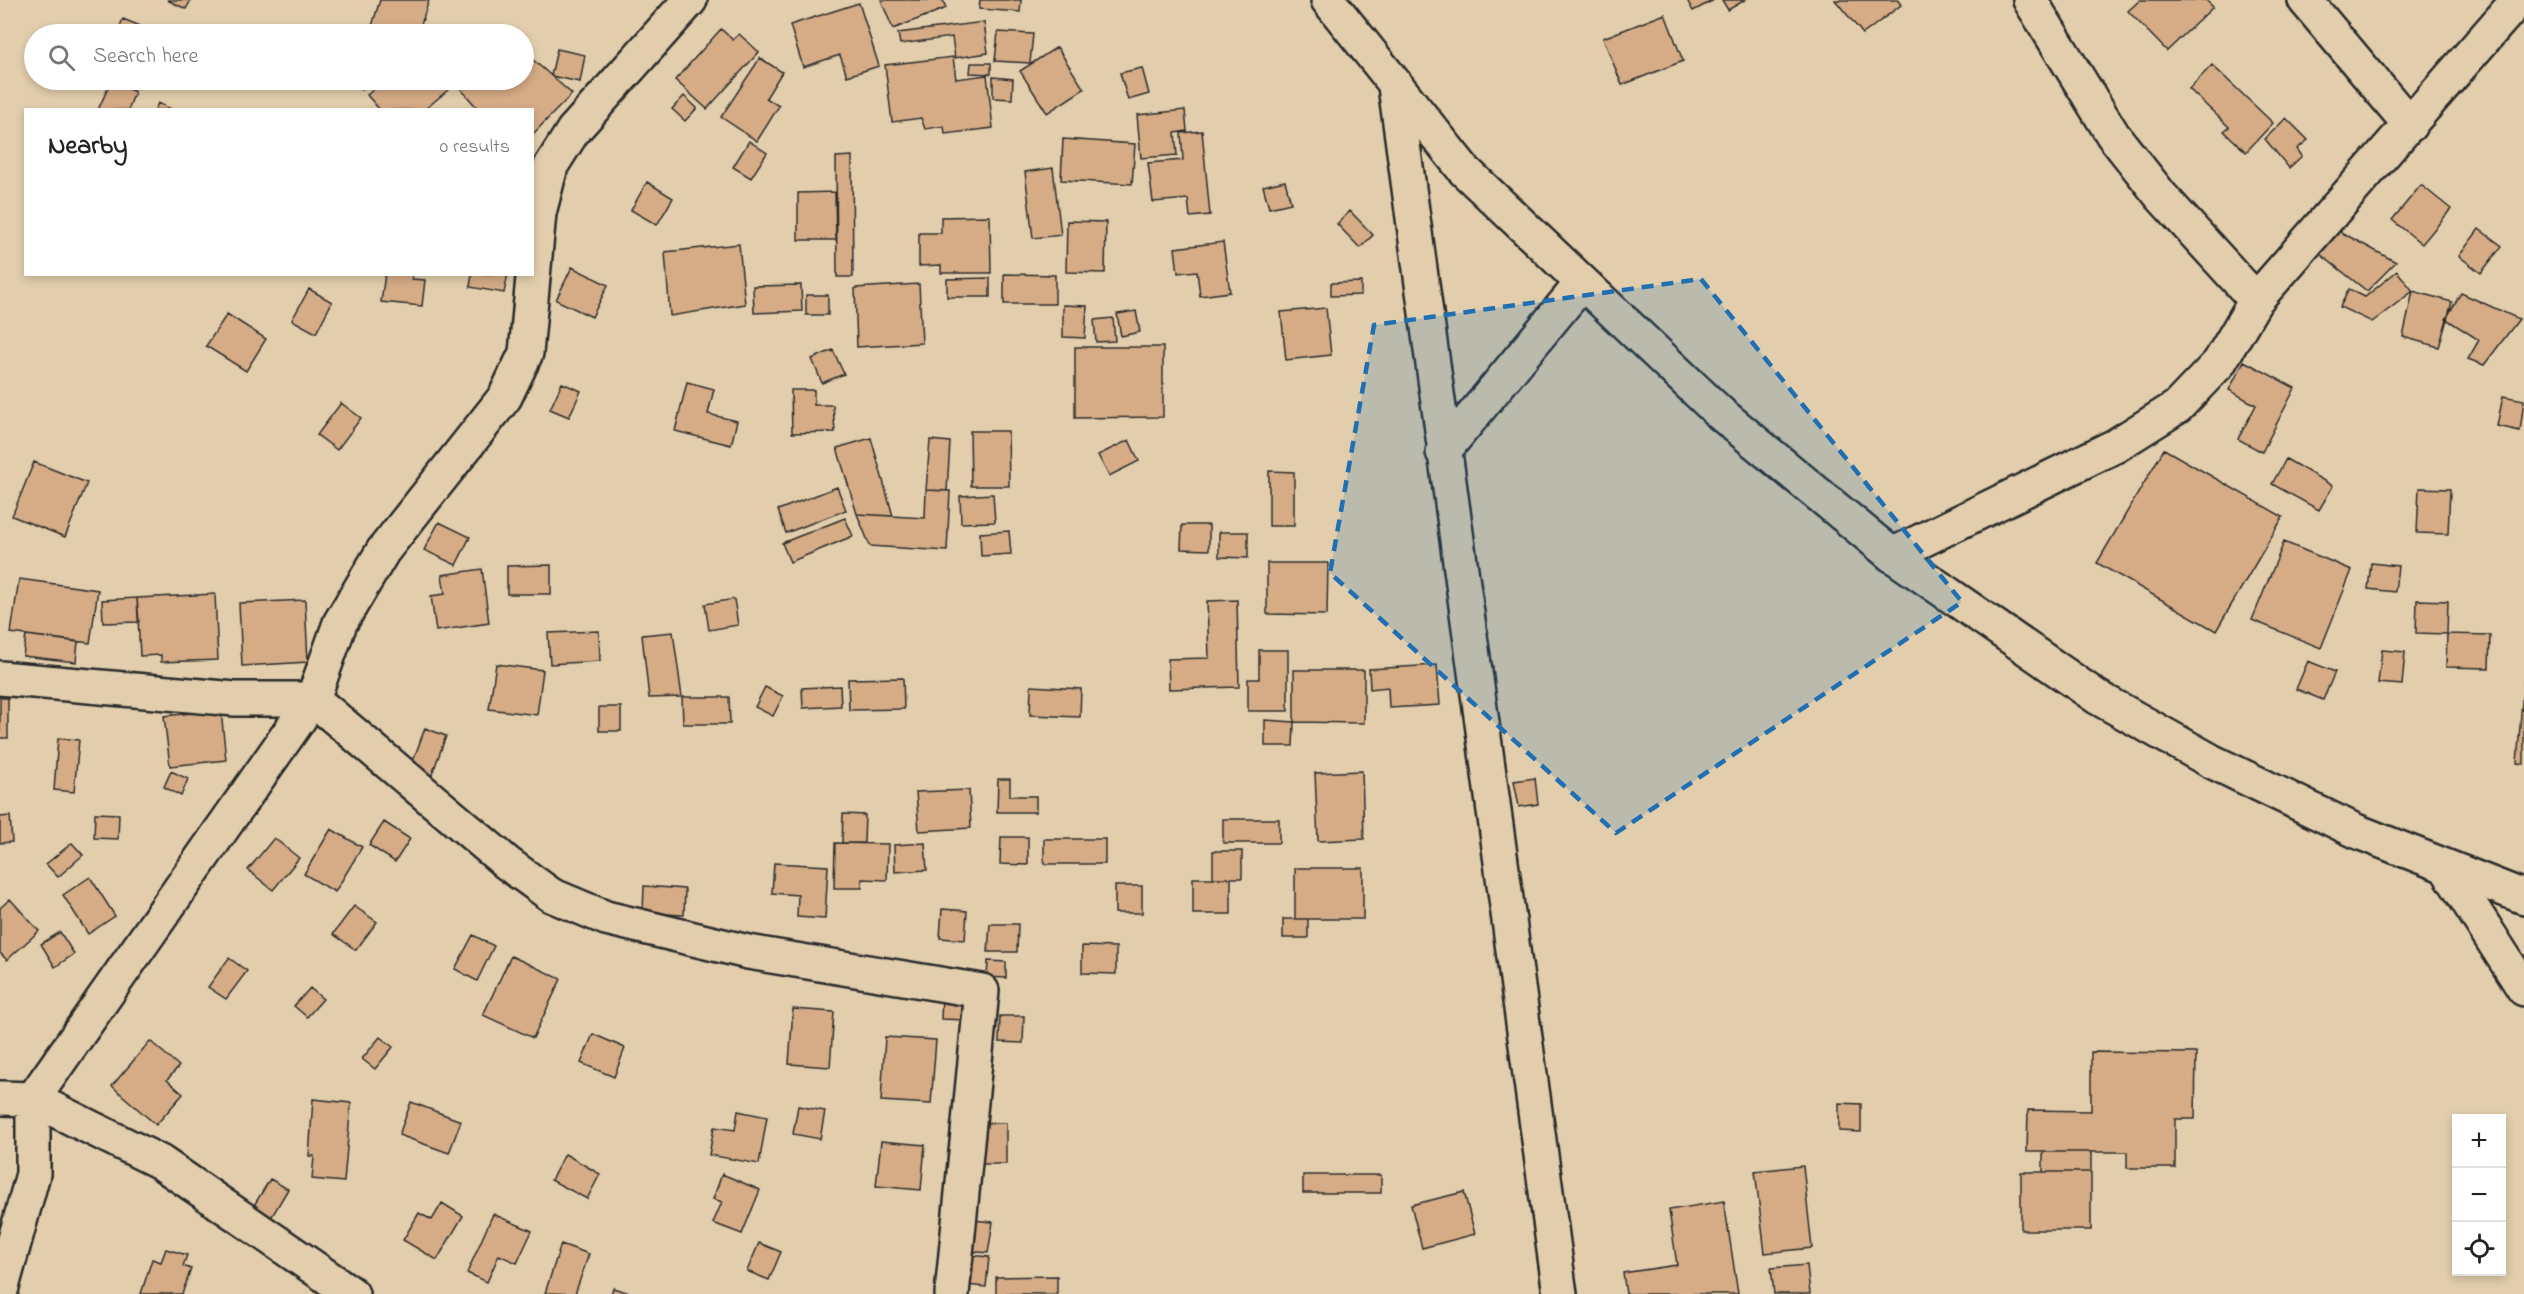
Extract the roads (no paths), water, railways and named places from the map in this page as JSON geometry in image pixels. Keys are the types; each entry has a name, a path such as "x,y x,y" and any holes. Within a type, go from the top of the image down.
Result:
{"main road":[{"path":"534,267 539,213 551,166 573,131 690,0"},
{"path":"1328,0 1464,170 1581,284 1720,413 1892,555 2097,697 2211,761 2356,831 2524,897"},
{"path":"2030,0 2113,135 2161,196 2256,300"},
{"path":"2305,0 2410,125"},
{"path":"1892,555 2115,446 2177,407 2219,363 2256,300 2518,0"},
{"path":"1395,86 1443,452 1560,1294"},
{"path":"0,1294 33,1174 33,1099 313,699 340,623 378,560 505,397 526,353 533,276"},
{"path":"1443,452 1581,284"},
{"path":"0,678 235,699 313,699 507,863 551,895 606,918 748,952 982,991 952,1294"},
{"path":"2446,867 2524,989"},
{"path":"0,1098 33,1099 160,1162 352,1294"}]}
